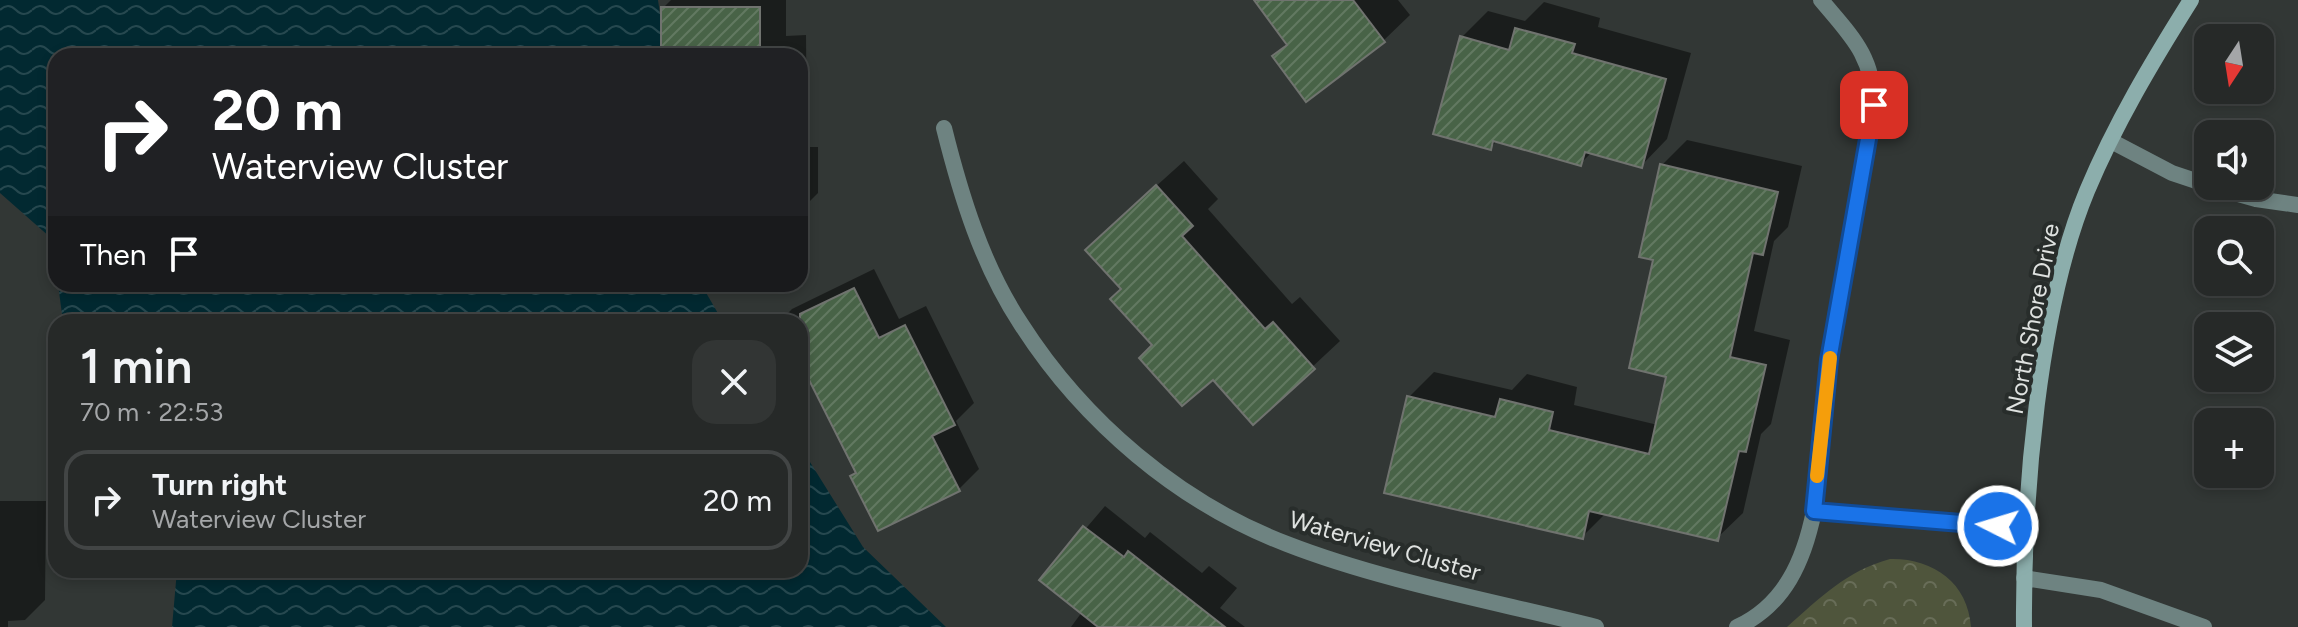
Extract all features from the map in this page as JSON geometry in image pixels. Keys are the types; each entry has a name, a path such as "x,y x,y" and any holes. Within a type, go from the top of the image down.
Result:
{"street":[{"name":"North Shore Drive","path":"2024,627 2027,528 2039,404 2061,276 2087,192 2111,141 2141,81 2191,0"}],"lane":[{"path":"1737,627 1754,619 1780,595 1802,555 1814,511 1829,360 1874,105 1873,81 1863,50 1821,0"},
{"name":"Waterview Cluster","path":"944,128 962,199 985,255 1020,323 1066,385 1112,433 1179,488 1250,528 1317,555 1596,627"},
{"path":"2111,141 2172,173 2194,181"},
{"path":"2274,200 2298,205"},
{"path":"1814,511 2027,528"},
{"path":"2024,578 2130,598 2204,627"}],"green space":[{"path":"1890,559 1920,563 1945,576 1963,597 1971,627 1787,627 1847,578"}],"water":[{"path":"0,0 658,0 665,48 48,48 48,235 0,193"},
{"path":"59,292 706,292 718,314 62,314"},
{"path":"808,459 863,547 946,627 172,627 176,578 808,578"}],"building":[{"path":"1254,0 1353,0 1385,42 1306,102 1272,56 1287,45"},
{"path":"661,7 760,7 760,48 661,48"},
{"path":"1515,28 1575,44 1572,53 1666,79 1642,168 1585,152 1581,166 1493,141 1491,150 1433,134 1460,36 1509,50"},
{"path":"1660,164 1778,192 1763,255 1753,253 1730,357 1766,365 1746,452 1739,451 1718,541 1589,511 1583,539 1384,493 1407,396 1495,417 1500,399 1553,412 1549,430 1649,454 1666,377 1629,368 1653,260 1639,257"},
{"path":"1156,185 1193,226 1182,236 1265,329 1273,322 1315,369 1253,425 1213,380 1182,406 1139,358 1152,345 1110,299 1121,289 1085,250"},
{"path":"854,288 879,338 905,325 955,425 932,436 960,491 878,531 850,476 856,473 808,378 808,314 800,314"},
{"path":"1083,526 1124,557 1128,551 1225,627 1098,627 1039,580"}],"slow traffic":[{"path":"1817,476 1830,358"}],"route":[{"path":"1874,105 1829,360 1814,511 1998,526"}]}
